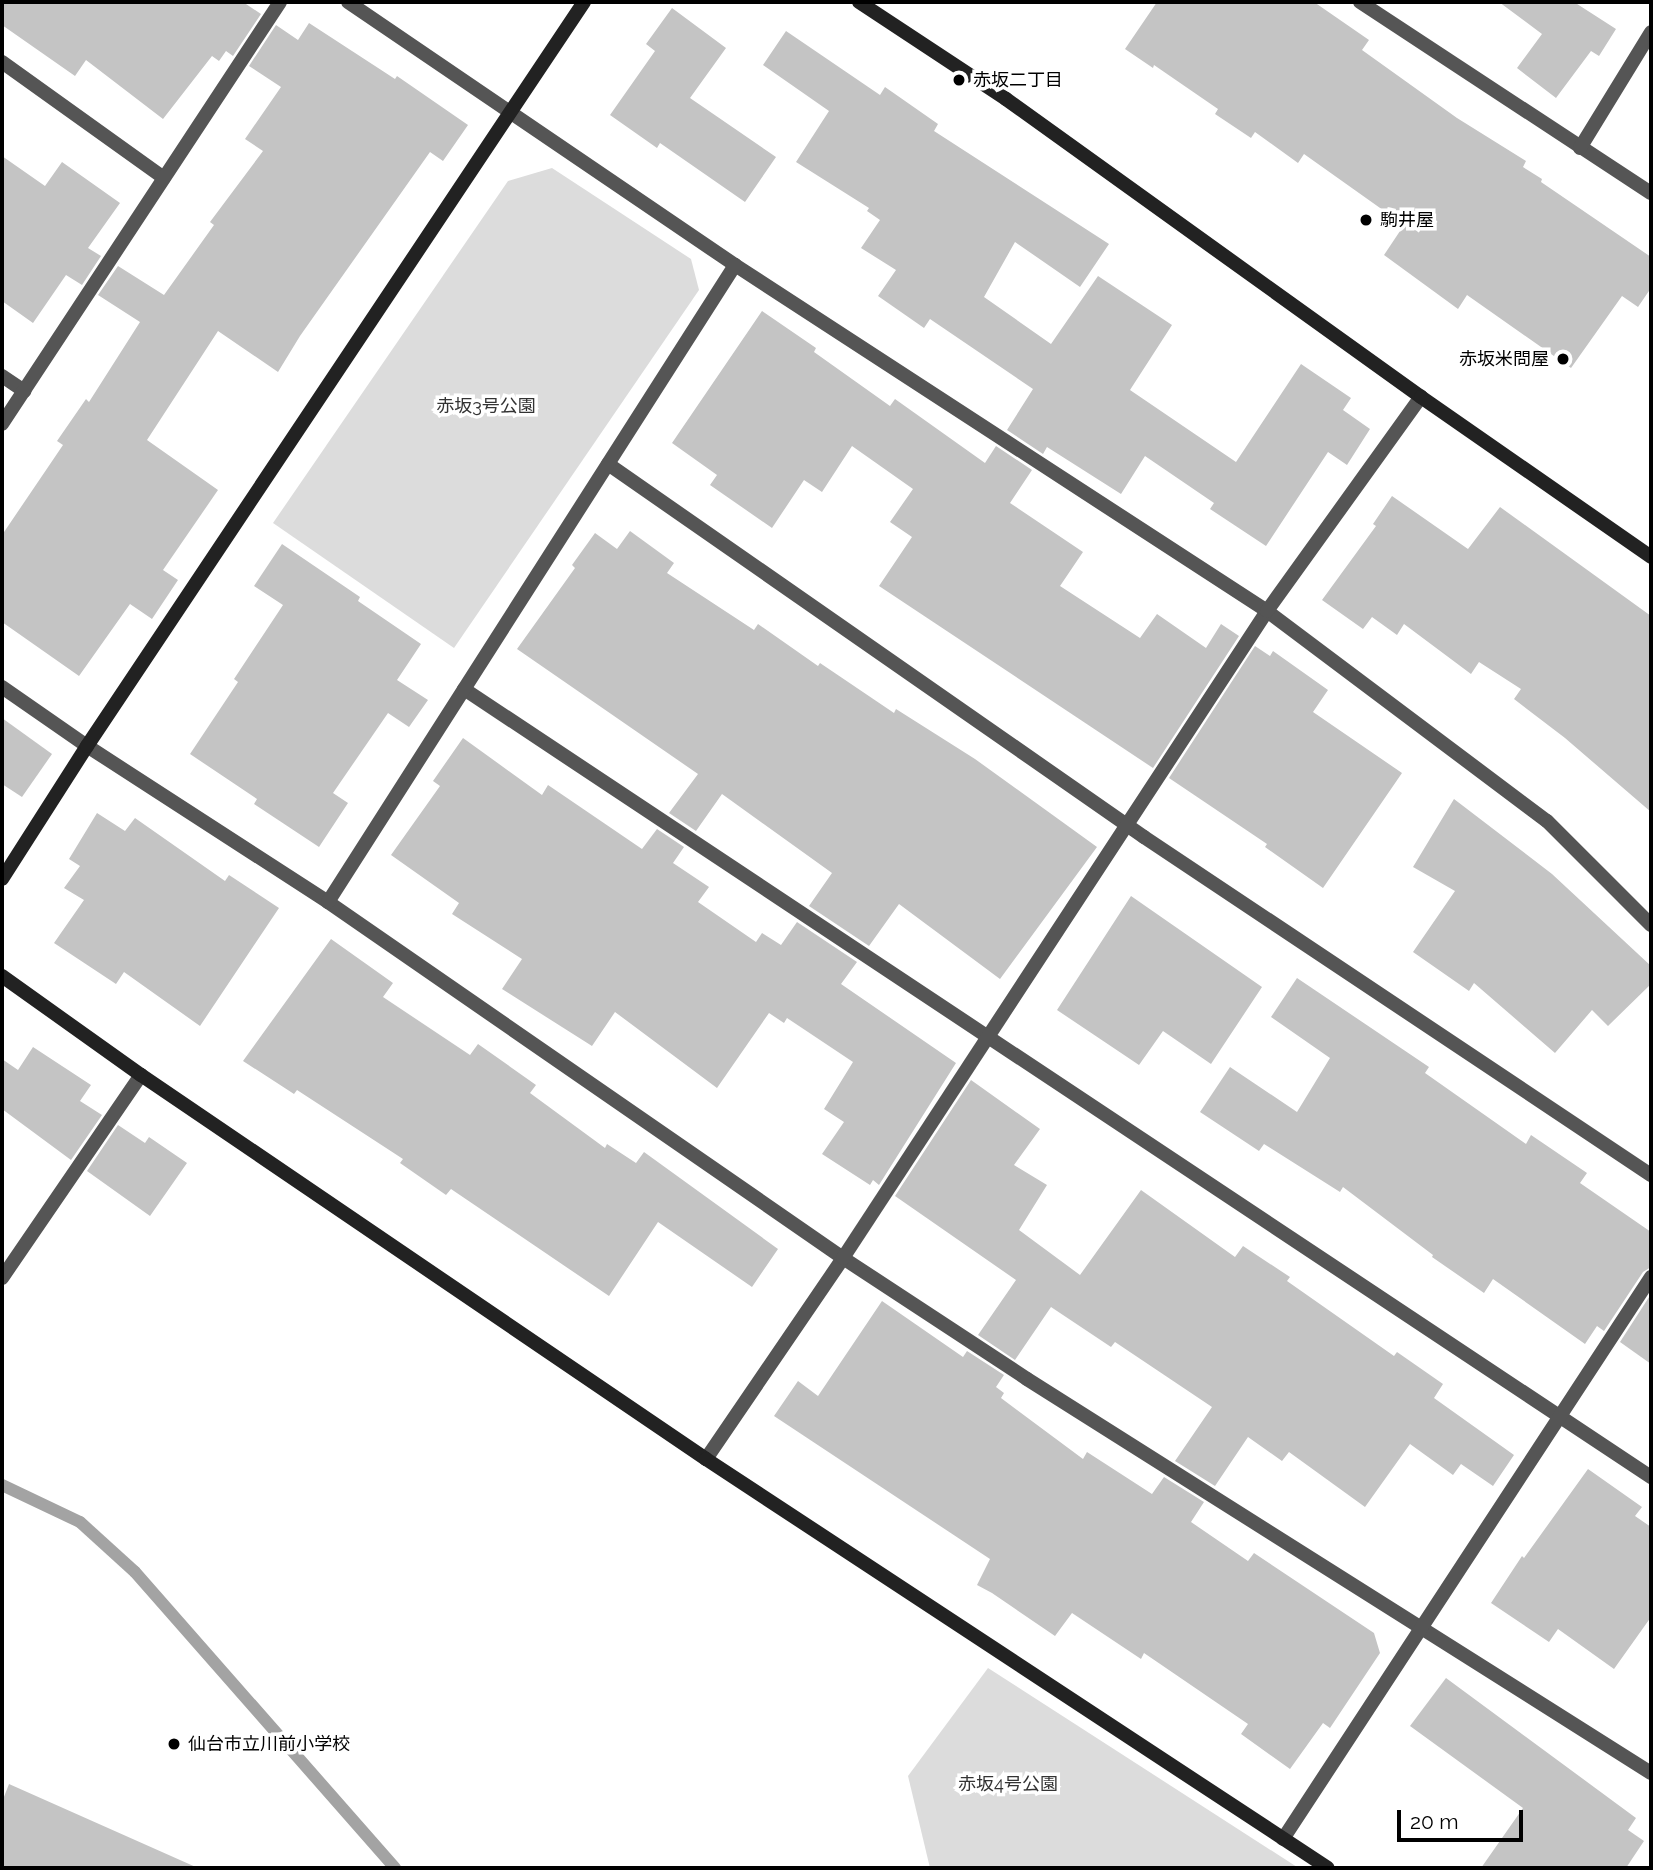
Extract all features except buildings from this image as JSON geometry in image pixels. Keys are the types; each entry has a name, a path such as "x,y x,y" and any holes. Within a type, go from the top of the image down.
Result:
{"street":[{"path":"2,424 280,2"},
{"path":"348,2 509,114 735,265 1267,611 1547,821 1651,925"},
{"path":"2,878 87,746 583,2"},
{"path":"859,2 1006,99 1422,397 1651,557"},
{"path":"1360,2 1651,193"},
{"path":"1580,148 1651,32"},
{"path":"2,62 164,178"},
{"path":"328,902 735,265"},
{"path":"2,376 23,391"},
{"path":"706,1459 843,1258 1267,611 1422,397"},
{"path":"608,464 1126,825 1651,1175"},
{"path":"2,687 87,746 328,902 843,1258 1027,1379 1651,1773"},
{"path":"464,689 987,1039 1651,1477"},
{"path":"2,976 141,1075 706,1459 1328,1868"},
{"path":"2,1278 141,1075"},
{"path":"1283,1839 1420,1628 1561,1419 1651,1277"}],"green space":[{"name":"赤坂3号公園","path":"552,168 691,259 699,290 454,648 273,523 508,181"},
{"name":"赤坂4号公園","path":"988,1668 1298,1868 930,1868 908,1776"}],"waterway":[{"path":"2,1485 80,1522 135,1572 395,1868"}],"place":[{"name":"赤坂二丁目","path":"959,80"},
{"name":"駒井屋","path":"1366,220"},
{"name":"赤坂米問屋","path":"1563,359"},
{"name":"仙台市立川前小学校","path":"174,1744"}]}
